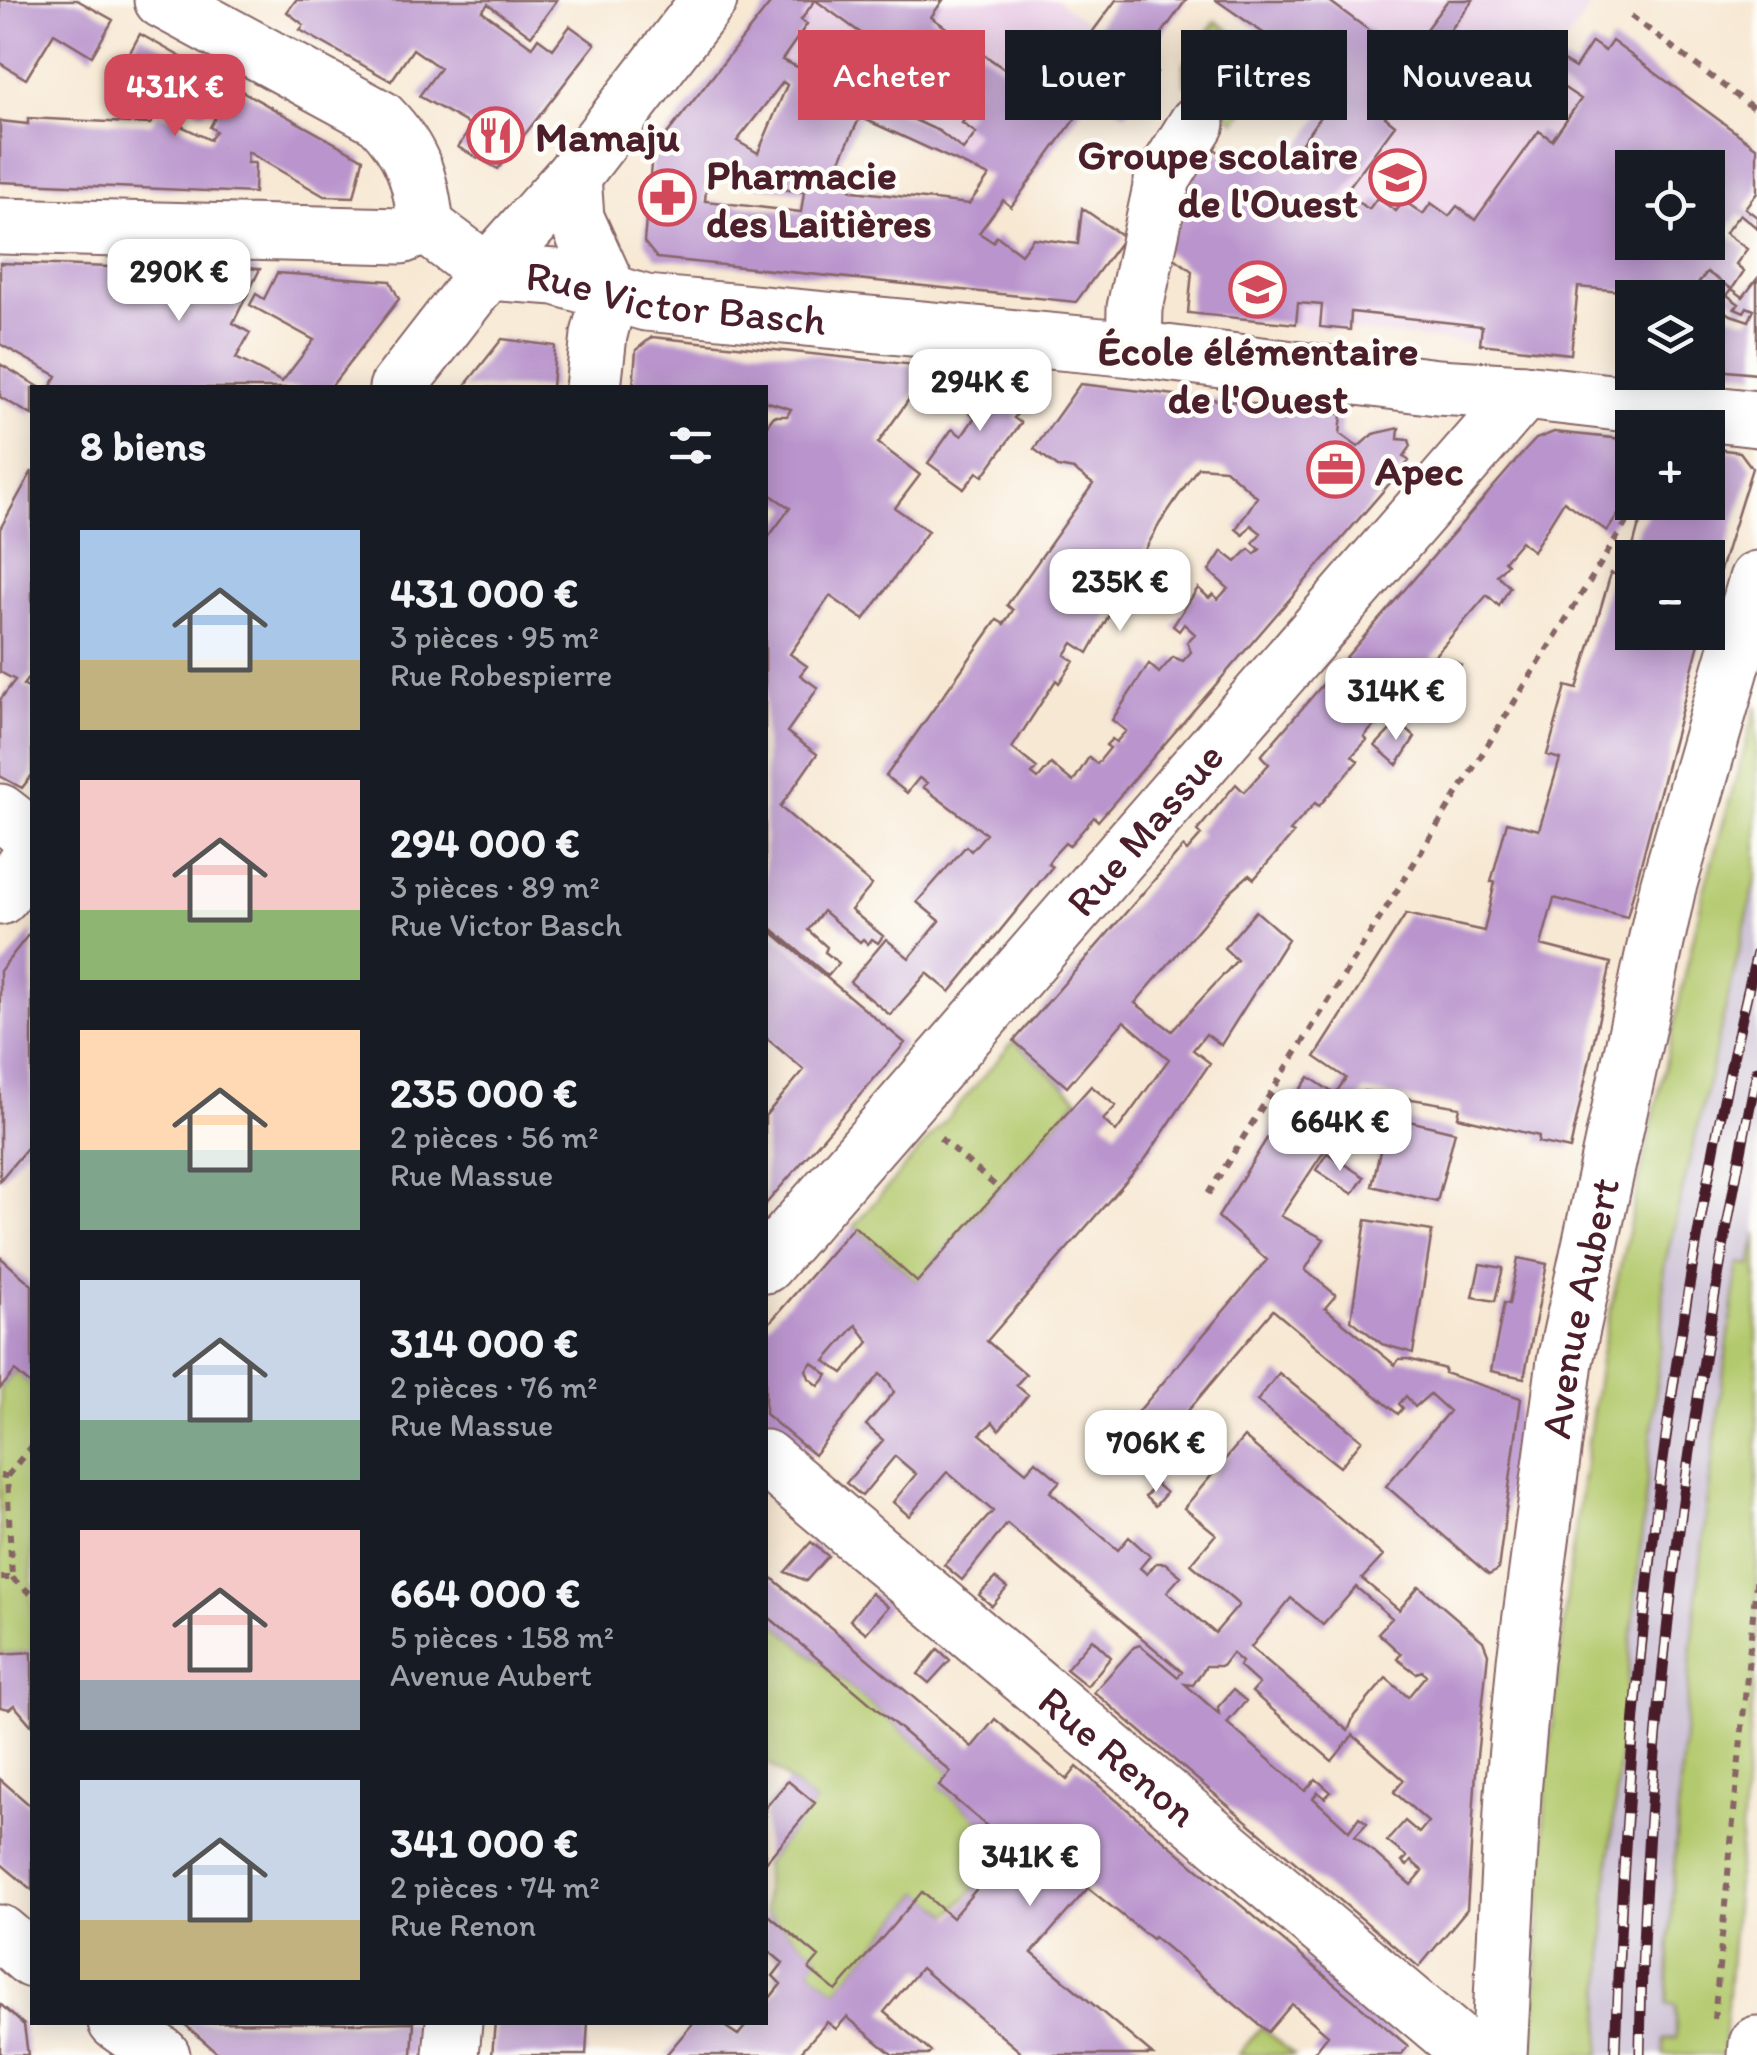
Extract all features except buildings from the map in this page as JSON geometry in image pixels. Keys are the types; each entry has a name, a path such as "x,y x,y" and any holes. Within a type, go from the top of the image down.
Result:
{"street":[{"path":"162,0 380,118 402,142 422,186 426,226 488,272"},
{"path":"399,385 488,272 573,176 709,0"},
{"path":"1134,350 1134,308 1163,178 1197,123"},
{"path":"573,176 576,218 610,294 593,385"},
{"path":"0,226 401,236 426,226"},
{"name":"Rue Victor Basch","path":"488,272 556,277 646,303 1134,350 1437,387 1524,392 1757,419"},
{"name":"Rue Massue","path":"768,1262 1524,392"},
{"name":"Avenue Aubert","path":"1499,2055 1513,1793 1525,1661 1565,1360 1668,887 1757,580"},
{"path":"0,812 30,835"},
{"path":"0,897 30,859"},
{"name":"Rue Renon","path":"768,1461 1473,2055"},
{"path":"0,1933 30,1958"},
{"path":"88,2055 113,2025"},
{"path":"120,2025 162,2055"},
{"path":"451,2055 454,2025"}],"path":[{"path":"1631,16 1757,111"},
{"path":"1208,1194 1628,520"},
{"path":"902,1105 999,1190"},
{"path":"12,1578 4,1476 30,1447"},
{"path":"1742,2045 1757,1572"},
{"path":"0,1578 12,1578 30,1593"}],"shaded area":[{"path":"773,0 1056,0 1095,29 1005,30 1005,120 1029,120 989,176 866,120 985,120 985,30 798,30 798,89 727,57"},
{"name":"Groupe scolaire de l'Ouest","path":"1216,0 1595,0 1568,39 1568,30 1367,30 1367,120 1566,120 1552,140 1615,186 1615,260 1634,260 1636,280 1615,280 1615,290 1578,287 1571,354 1188,313 1192,271 1161,248 1189,208 1195,212 1200,204 1183,190 1213,148 1231,161 1238,150 1258,164 1267,153 1286,166 1318,120 1347,120 1347,30 1259,30"},
{"name":"Groupe scolaire de l'Ouest","path":"1568,90 1581,99 1568,117"},
{"path":"1757,705 1757,1466 1700,2055 1533,2055 1546,1781 1570,1565 1602,1348 1704,890"}],"green space":[{"path":"1216,21 1229,30 1209,30"},
{"path":"1757,705 1757,876 1664,1268 1663,1319 1607,1887 1600,2055 1533,2055 1546,1781 1570,1565 1602,1348 1704,890"},
{"path":"1014,1041 1078,1098 917,1282 854,1226"},
{"path":"1757,1233 1757,1640 1723,2055 1664,2055 1664,2039 1676,2038 1676,2005 1667,2004 1671,1911 1703,1540 1739,1263 1751,1266"},
{"path":"15,1371 30,1384 30,1652 0,1654 0,1389"},
{"path":"768,1618 951,1772 940,1787 1012,1847 950,1915 921,1892 836,1991 809,1969 819,1957 768,1914 768,1859 815,1803 768,1764"},
{"path":"1261,2027 1294,2055 1238,2055"}],"railway":[{"path":"1615,2055 1630,1777 1658,1501 1699,1226 1757,953"},
{"path":"1640,2055 1651,1807 1675,1560 1711,1314 1757,1071"}],"place":[{"name":"Mamaju","path":"496,136"},
{"name":"Groupe scolaire de l'Ouest","path":"1397,178"},
{"name":"Pharmacie des Laitières","path":"667,198"},
{"name":"École élémentaire de l'Ouest","path":"1258,290"},
{"name":"Apec","path":"1336,470"}]}
